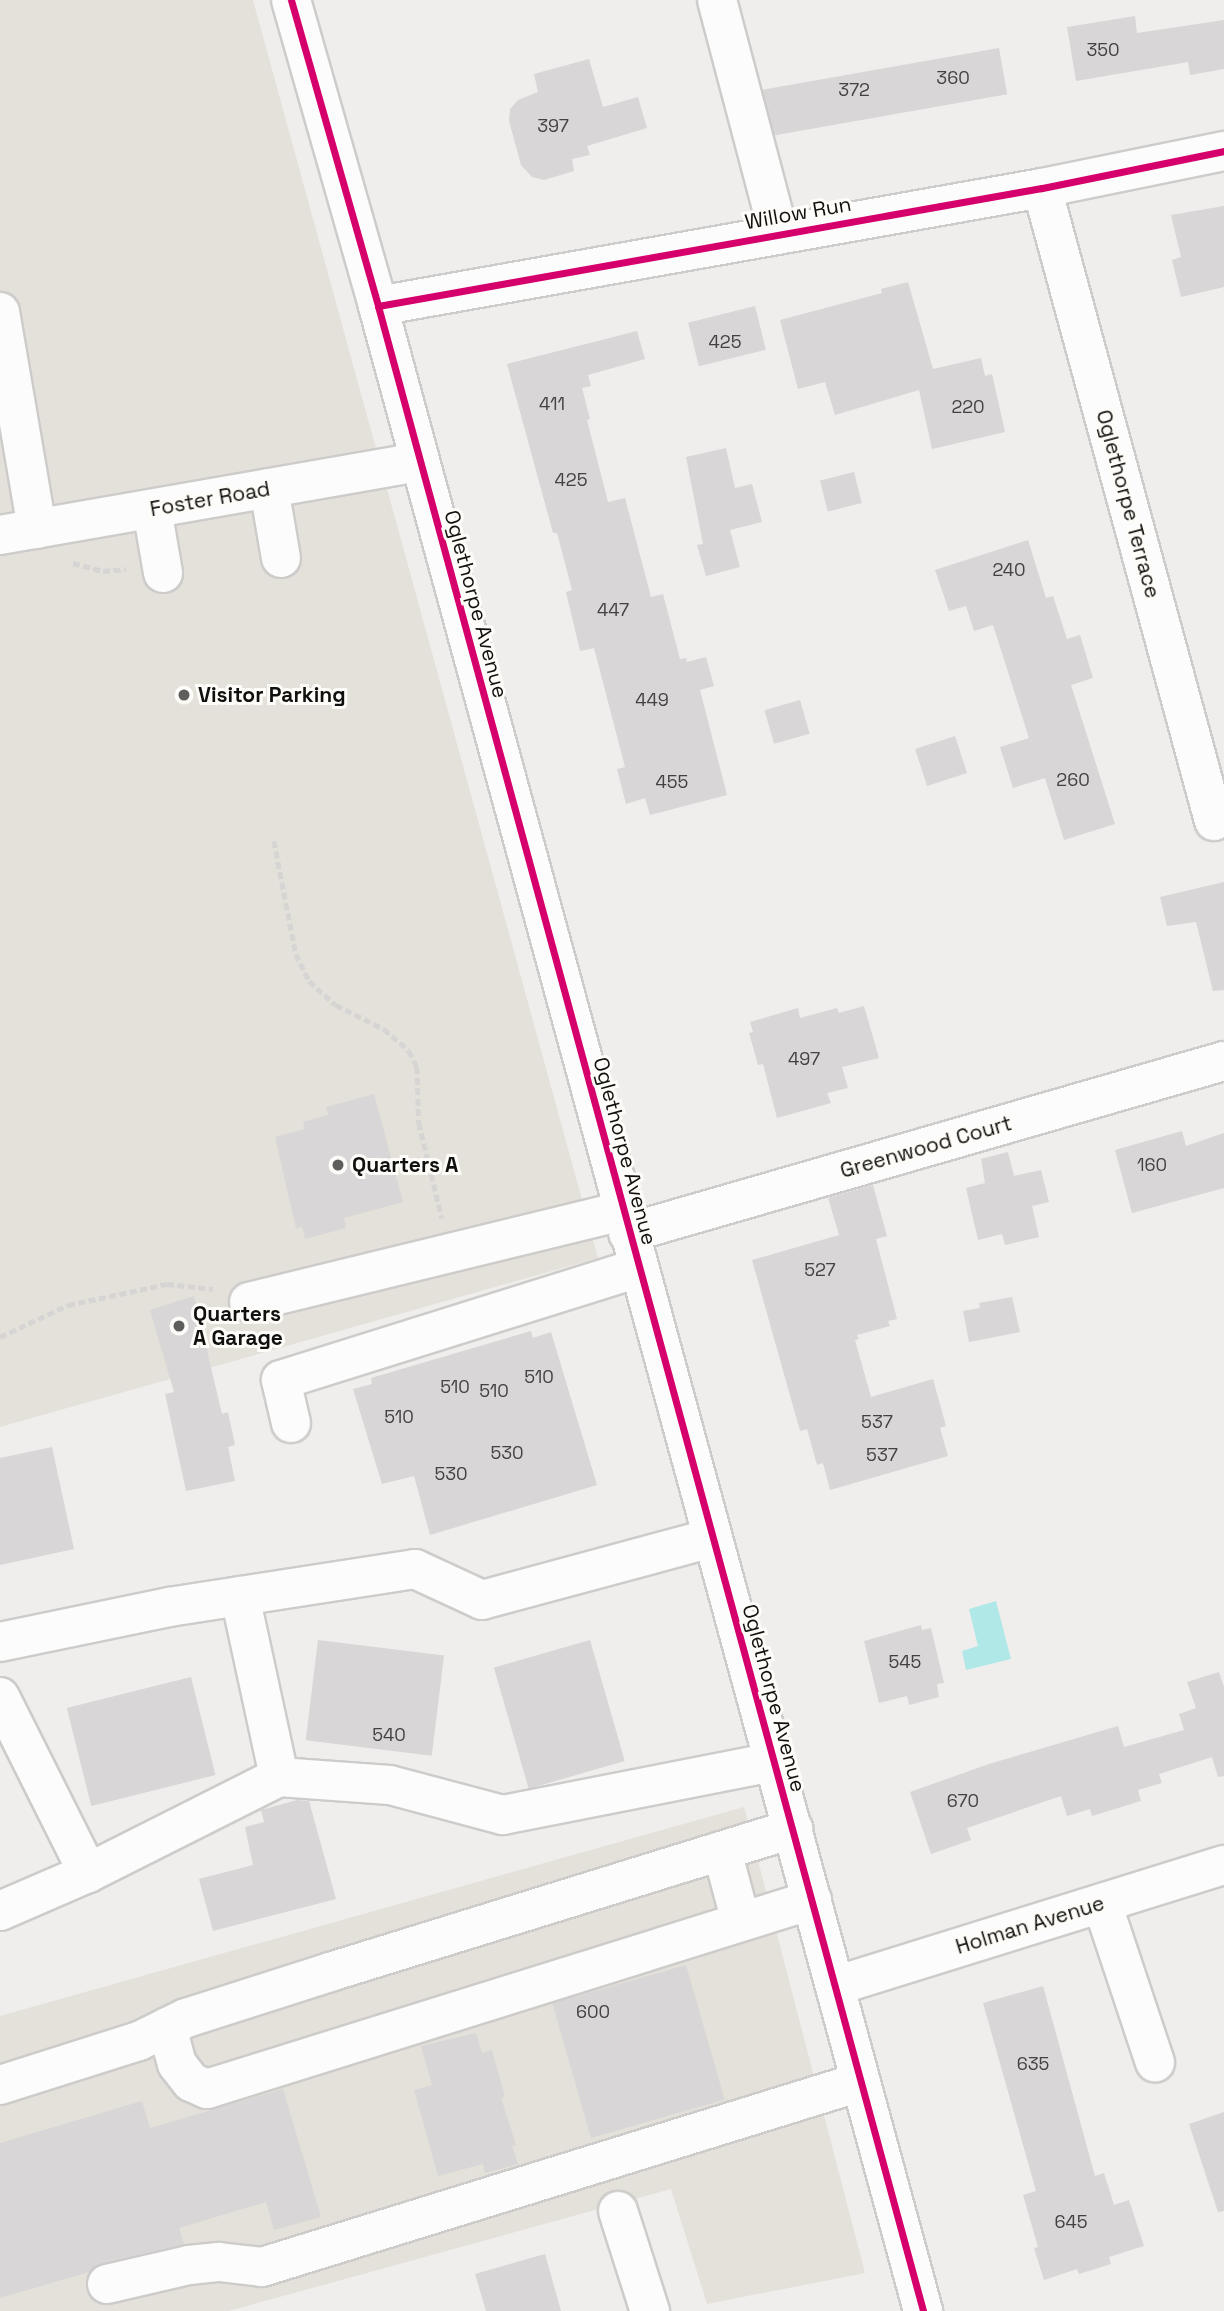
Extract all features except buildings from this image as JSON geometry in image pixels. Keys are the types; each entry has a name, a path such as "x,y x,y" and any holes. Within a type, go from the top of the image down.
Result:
{"street":[{"name":"Oglethorpe Avenue","path":"291,0 378,306 923,2311"},
{"path":"717,0 779,234"},
{"name":"Willow Run","path":"378,306 1042,188 1224,151"},
{"name":"Oglethorpe Terrace","path":"1042,188 1214,821"},
{"path":"0,312 37,529"},
{"name":"Foster Road","path":"0,535 419,462"},
{"path":"269,488 281,558"},
{"path":"152,509 163,573"},
{"name":"Greenwood Court","path":"630,1237 1224,1061"},
{"path":"249,1302 450,1252 630,1237"},
{"path":"291,1423 281,1380 630,1237"},
{"path":"0,1642 169,1607 415,1569 482,1600 712,1538"},
{"path":"240,1596 279,1777"},
{"path":"0,1697 88,1873"},
{"path":"0,1911 88,1873 279,1777 390,1785 503,1815 774,1762"},
{"path":"0,2085 139,2041 167,2027 507,1915 793,1829"},
{"path":"722,1851 741,1922"},
{"name":"Holman Avenue","path":"835,1986 1224,1865"},
{"path":"167,2027 177,2064 191,2082 207,2089 812,1900"},
{"path":"1102,1903 1155,2062"},
{"path":"107,2284 188,2265 219,2263 262,2267 860,2082"},
{"path":"618,2211 650,2311"}],"path":[{"path":"274,841 296,954 309,981 336,1005 384,1029 409,1051 417,1068 419,1123 450,1252"},
{"path":"0,1338 68,1305 167,1284 215,1289 249,1302"}],"shaded area":[{"path":"0,0 253,0 598,1258 0,1427"},
{"path":"744,1807 865,2273 707,2304 671,2189 229,2311 0,2311 0,2016"}],"water":[{"path":"996,1601 1011,1659 966,1670 962,1651 978,1646 969,1609"}],"cycle path":[{"path":"291,0 378,306 923,2311"},
{"path":"378,306 1042,188 1224,151"}],"place":[{"name":"Visitor Parking","path":"184,695"},
{"name":"Quarters A","path":"338,1165"},
{"name":"Quarters A Garage","path":"179,1326"}]}
